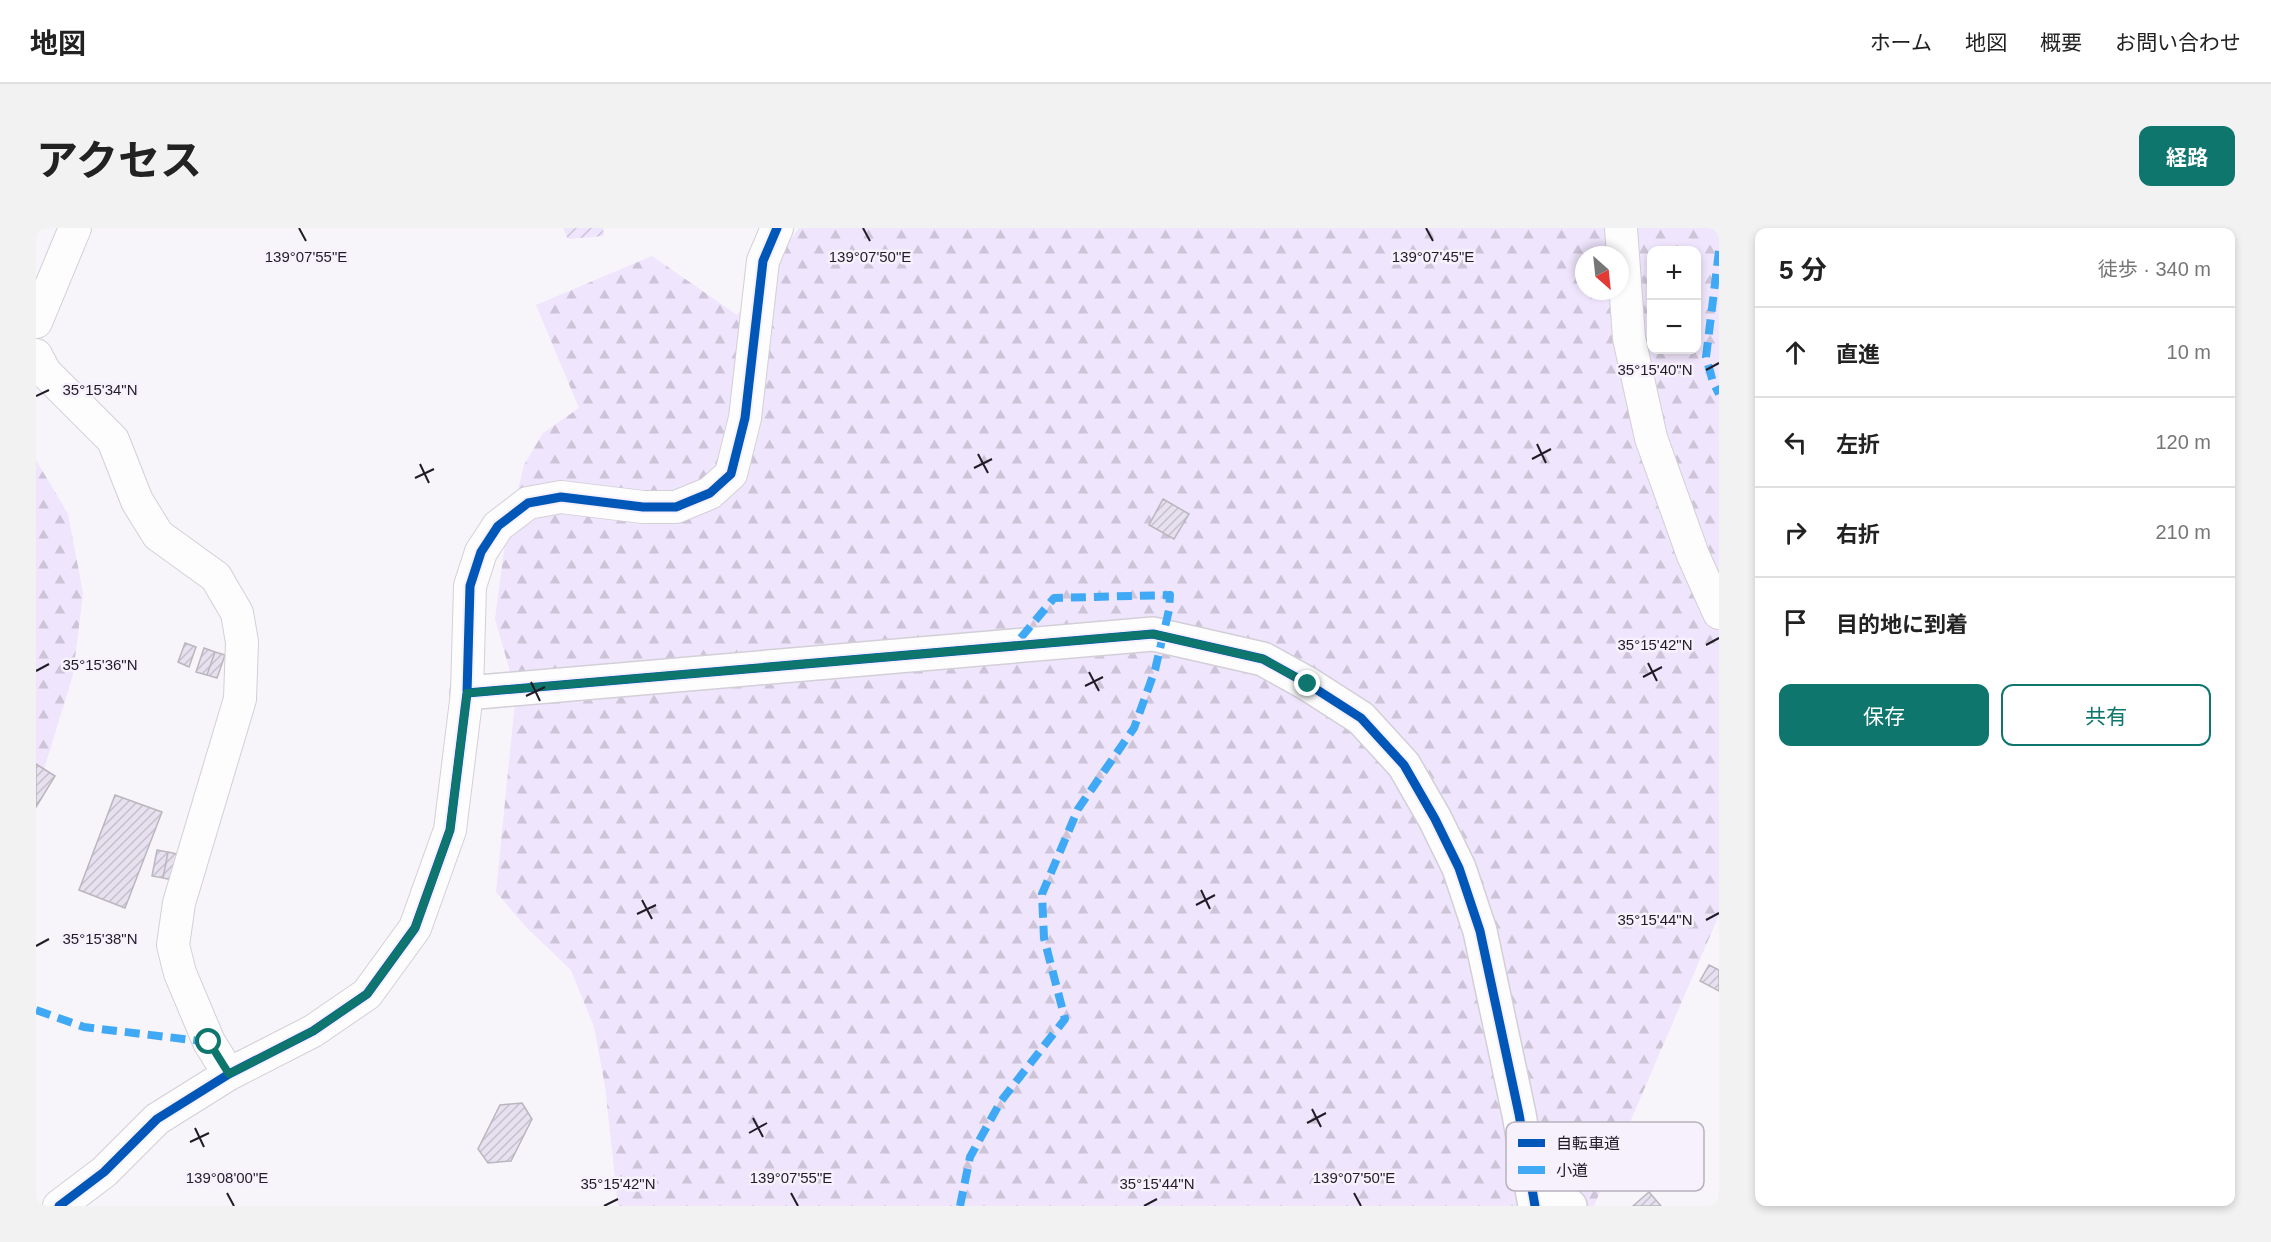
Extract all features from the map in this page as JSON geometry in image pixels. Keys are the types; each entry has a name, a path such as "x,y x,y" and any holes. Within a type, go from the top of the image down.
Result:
{"street":[{"path":"36,322 75,228"},
{"path":"59,1206 104,1172 157,1119 229,1074 313,1031 367,994 415,928 450,830 467,693 470,586 481,552 498,526 528,503 561,497 643,507 676,507 710,494 731,474 745,418 763,261 777,228"},
{"path":"1621,228 1629,338 1651,438 1693,555 1719,613"},
{"path":"36,355 45,372 113,440 137,501 158,535 216,577 237,613 242,642 240,699 179,903 173,945 180,973 205,1032 229,1074"},
{"path":"467,693 1153,634 1263,659 1361,718 1404,765 1440,829 1459,868 1480,931 1520,1122"},
{"path":"1532,1191 1535,1206 1556,1200 1570,1206"}],"green space":[{"path":"563,228 603,228 604,236 568,239"},
{"path":"799,228 1719,228 1719,915 1630,1122 1506,1122 1506,1191 1600,1191 1594,1206 618,1206 605,1086 594,1027 571,970 527,928 496,892 516,692 495,619 505,543 524,465 543,433 579,408 536,305 652,256 737,315"},
{"path":"36,460 68,514 83,593 73,675 36,795"}],"building":[{"path":"1163,499 1189,514 1174,539 1149,525"},
{"path":"185,643 196,647 189,667 178,662"},
{"path":"204,648 215,652 207,675 196,672"},
{"path":"215,652 225,655 217,678 207,675"},
{"path":"36,764 55,776 36,807"},
{"path":"115,795 162,812 125,908 79,890"},
{"path":"157,850 168,852 163,878 152,876"},
{"path":"168,852 182,855 177,881 163,878"},
{"path":"1709,965 1719,970 1719,991 1700,981"},
{"path":"522,1103 532,1119 511,1161 488,1163 478,1149 500,1105"},
{"path":"1649,1192 1661,1206 1633,1206"}],"marked path":[{"path":"1719,251 1706,357 1719,394"},
{"path":"960,1206 970,1157 1001,1101 1065,1019 1044,938 1042,894 1078,809 1134,728 1155,670 1169,610 1170,595 1054,598 1014,646"},
{"path":"36,1010 84,1027 209,1042"}],"cycle path":[{"path":"59,1206 104,1172 157,1119 229,1074 313,1031 367,994 415,928 450,830 467,693 470,586 481,552 498,526 528,503 561,497 643,507 676,507 710,493 731,474 745,418 763,261 777,228"},
{"path":"467,693 1153,634 1263,659 1361,718 1404,765 1435,819 1459,868 1480,931 1520,1122"},
{"path":"1532,1191 1535,1206"}],"route":[{"path":"209,1042 229,1074 313,1031 367,994 415,928 450,830 467,693 1153,634 1263,659 1308,684"}]}
